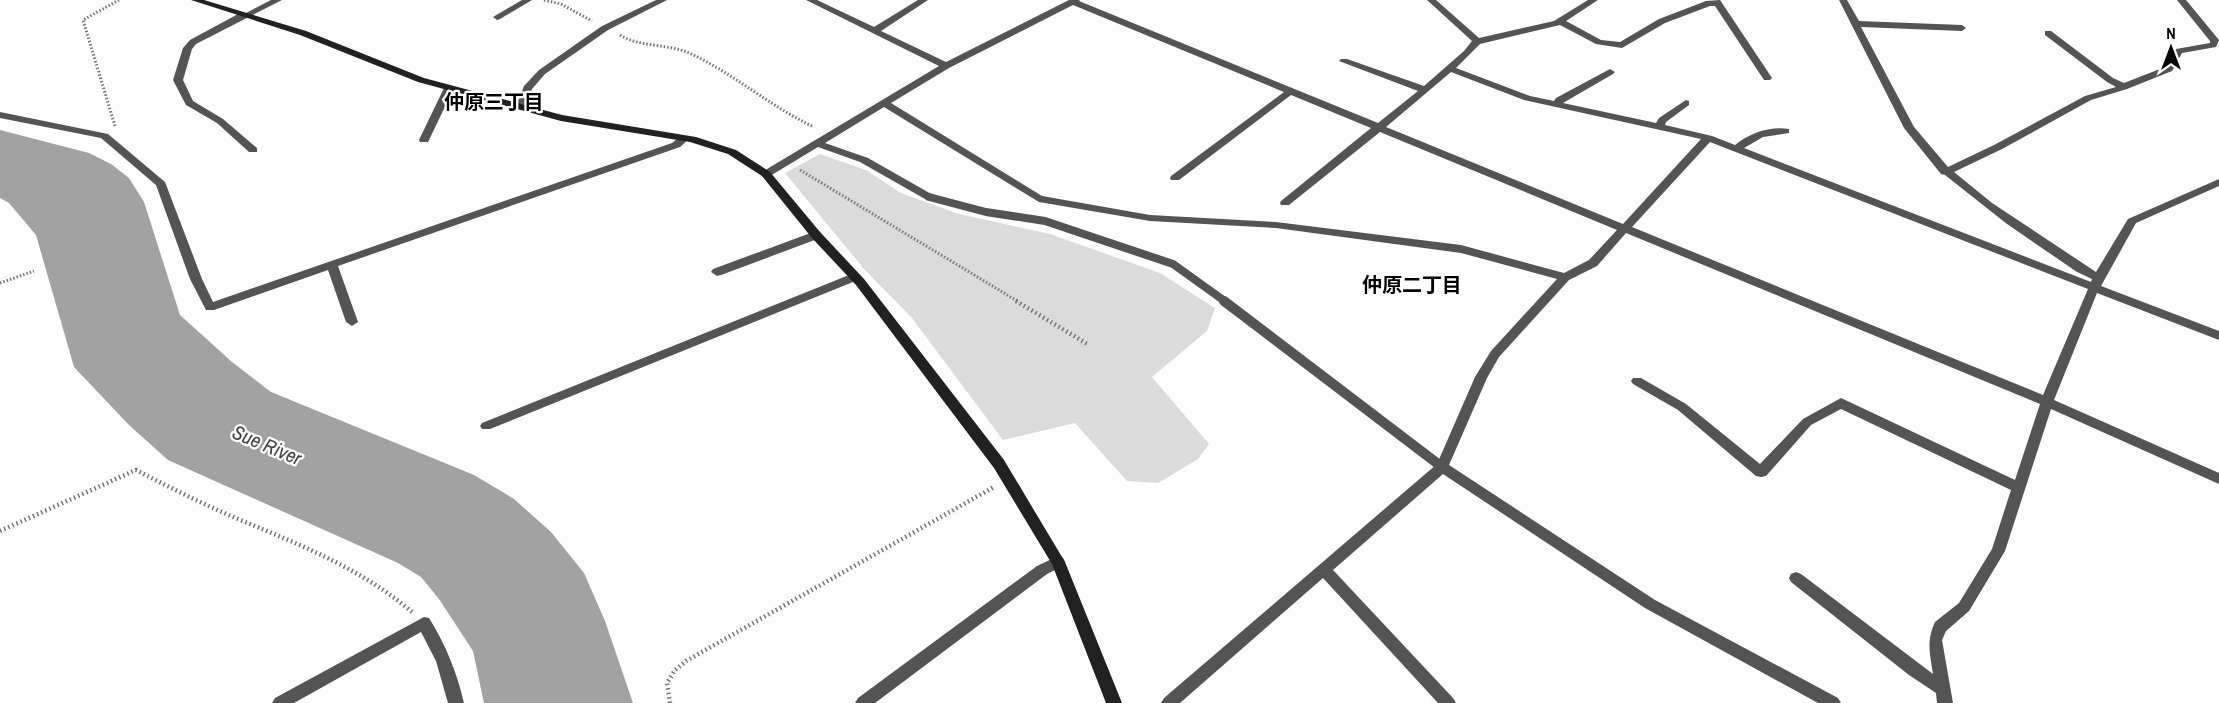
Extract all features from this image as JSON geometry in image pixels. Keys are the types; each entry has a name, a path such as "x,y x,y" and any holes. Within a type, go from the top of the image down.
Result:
{"street":[{"path":"195,0 303,33 421,80 449,88 561,118 685,138 732,152 766,174 854,277 999,464 1058,562 1114,703"},
{"path":"253,150 236,132 189,103 178,80 188,48 193,42 278,0"},
{"path":"497,17 528,0"},
{"path":"518,106 524,100 527,88 542,72 605,28 663,0"},
{"path":"810,0 946,66"},
{"path":"823,6 834,0"},
{"path":"874,31 924,0"},
{"path":"1431,0 1477,40 1486,41 1559,21 1594,0"},
{"path":"1843,0 1908,128 1922,148 1946,172 2081,269 2097,283"},
{"path":"1946,172 1998,147 2088,98 2169,69 2180,51 2216,48 2215,41 2181,0"},
{"path":"766,174 946,66 1075,1 2047,402 2219,479"},
{"path":"1559,21 1599,42 1622,45 1662,21 1717,1 1767,78"},
{"path":"1856,24 1962,28"},
{"path":"2048,33 2110,80 2124,87"},
{"path":"1285,203 1450,69 1477,40"},
{"path":"1344,62 1425,90"},
{"path":"1450,69 1527,98 1708,138 2097,283 2219,336"},
{"path":"1557,105 1559,100 1610,72"},
{"path":"424,140 449,88"},
{"path":"1175,178 1291,91"},
{"path":"1659,128 1662,120 1686,103"},
{"path":"885,104 1039,199 1150,218 1276,225 1461,249 1565,277"},
{"path":"0,115 106,139 161,184 196,279 210,307 676,145 685,138"},
{"path":"1737,149 1744,142 1766,131 1785,131"},
{"path":"1169,703 1442,467 1481,377 1495,354 1565,277 1593,262 1708,138"},
{"path":"818,144 864,160 929,197"},
{"path":"1944,696 1935,640 1941,627 1964,607 1998,550 2047,402 2097,283 2132,221 2219,182"},
{"path":"717,272 816,235"},
{"path":"332,264 352,322"},
{"path":"486,426 854,277"},
{"path":"1637,381 1682,406 1761,472 1807,422 1841,403 2019,488"},
{"path":"1442,467 1650,604 1833,703"},
{"path":"863,703 1042,570 1058,562"},
{"path":"1323,570 1448,703"},
{"path":"1796,578 1944,696"},
{"path":"280,703 424,623 436,642 450,675 456,703"}],"lane":[{"path":"929,197 986,212 1045,221 1173,264 1238,310 1442,467"}],"path":[{"path":"106,139 116,128 83,20 119,0"},
{"path":"544,0 561,4 626,38 686,52 726,75 737,78 792,116 835,134"},
{"path":"787,162 1089,345"},
{"path":"0,283 34,271"},
{"path":"0,531 136,470 229,515 292,541 372,579 424,623"},
{"path":"670,703 667,683 675,670 686,661 1009,480"}],"shaded area":[{"path":"820,154 866,170 901,193 959,214 1050,234 1160,273 1215,308 1207,331 1152,377 1209,444 1198,459 1158,483 1127,481 1075,423 1003,440 912,318 864,269 785,173"}],"water":[{"name":"Sue River","path":"0,130 89,153 111,164 129,178 144,202 180,315 232,362 271,392 474,475 514,499 551,532 584,573 605,621 633,703 484,703 473,651 439,599 421,577 398,563 168,460 129,425 74,367 36,235 9,203 0,198"}],"district":[{"name":"仲原三丁目","path":"494,102"},
{"name":"仲原二丁目","path":"1412,285"}]}
